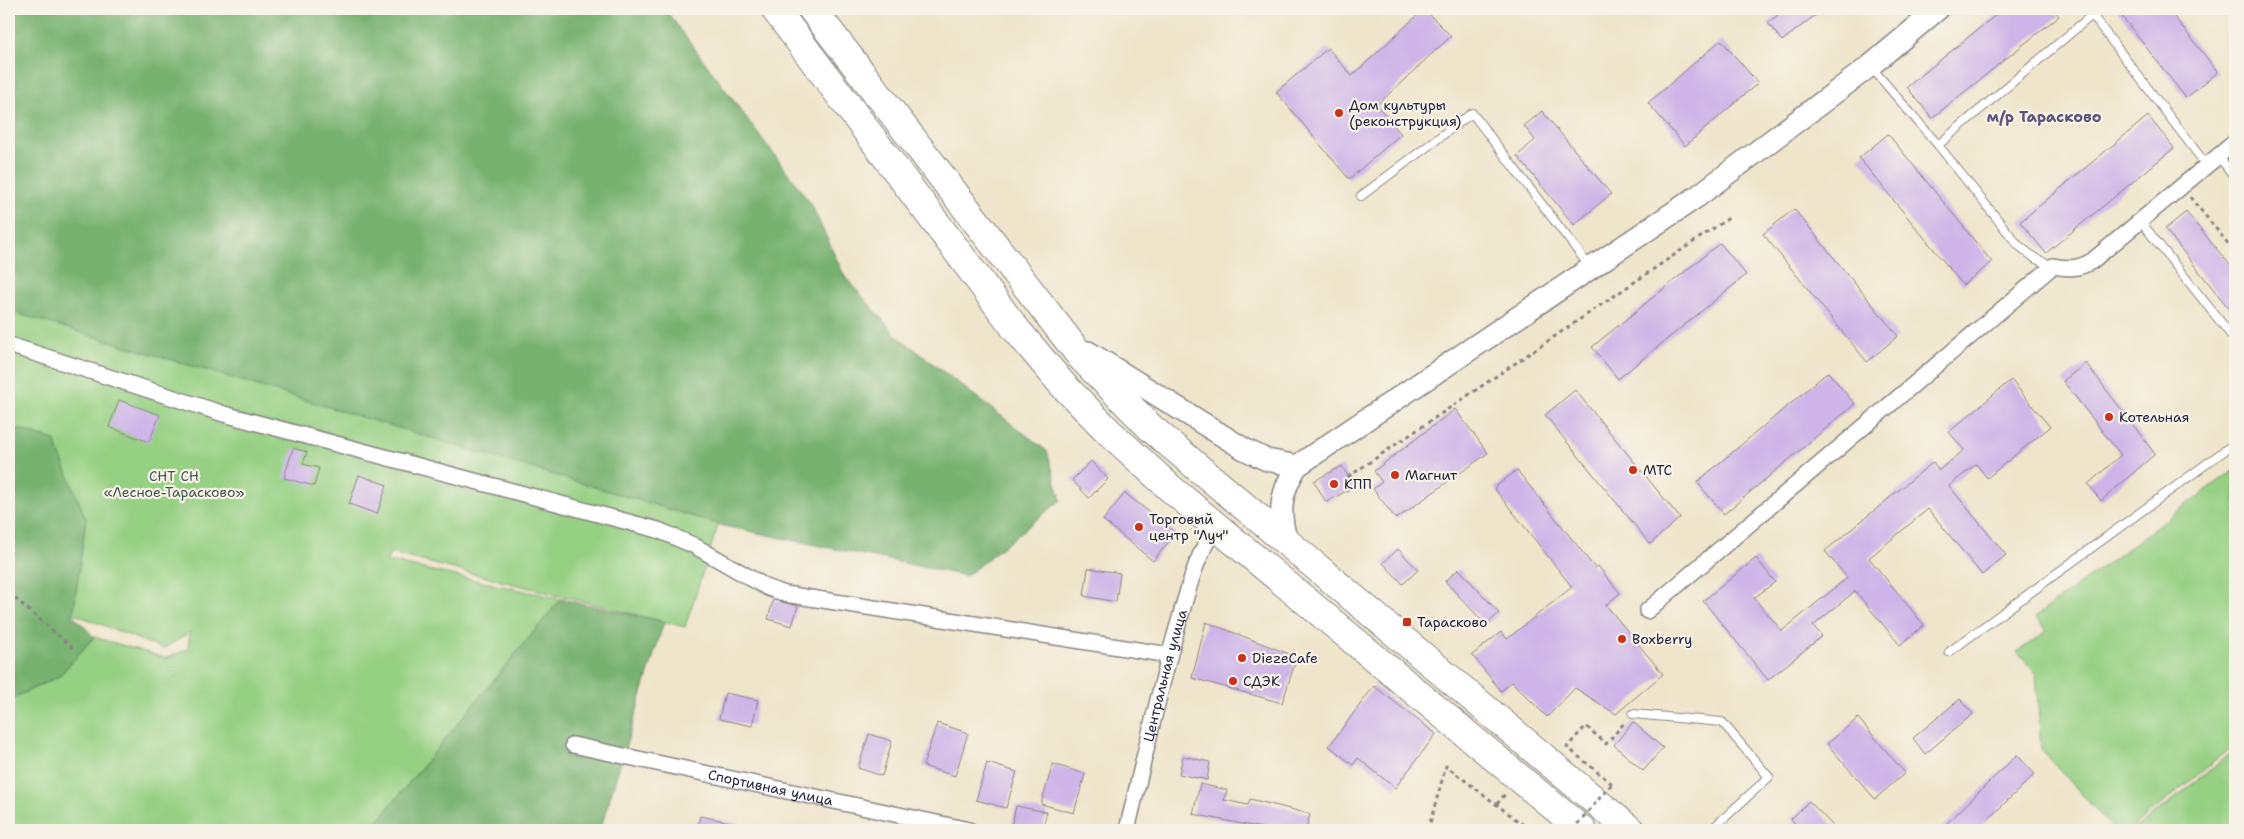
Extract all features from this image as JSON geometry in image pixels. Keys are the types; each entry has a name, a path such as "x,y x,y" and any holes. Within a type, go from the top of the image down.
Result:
{"highway":[{"path":"775,9 1015,328 1062,384 1115,438 1216,526 1582,830"},
{"path":"812,9 1060,331 1109,388 1152,429 1630,830"}],"street":[{"path":"1287,542 1282,524 1281,506 1287,482 1297,466 1698,196 1870,66 1938,9"},
{"path":"1647,611 2053,266 2065,268 2081,267 2092,261 2235,142"},
{"path":"1060,331 1096,359 1244,449 1267,460 1297,466"},
{"path":"9,345 224,414 658,530 693,545 768,588 784,594 1169,655"},
{"name":"Центральная улица","path":"1127,830 1169,655 1196,564 1205,542 1216,526"},
{"name":"Спортивная улица","path":"573,745 969,830"}],"lane":[{"path":"1938,145 2089,12 2213,161 2235,177"},
{"path":"1870,66 1938,145 2018,245 2036,259 2053,266"},
{"path":"1361,196 1472,113 1591,268"},
{"path":"2140,222 2235,340"},
{"path":"1948,652 2235,443"},
{"path":"1633,714 1722,722 1769,777 1710,830"}],"path":[{"path":"2182,187 2235,252"},
{"path":"1348,477 1730,217"},
{"path":"9,593 75,650"},
{"path":"1572,830 1612,784 1568,746 1586,726 1606,744 1633,714"},
{"path":"1428,830 1446,766 1530,830"}],"green space":[{"path":"9,9 665,9 811,204 845,277 897,336 1047,451 1061,500 966,576 724,526 9,311"},
{"name":"СНТ СН «Лесное-Тарасково»","path":"9,295 721,516 685,627 390,553 387,561 561,599 370,830 9,830 9,700 59,676 94,637 166,658 188,649 190,632 163,649 60,608 9,436"},
{"path":"9,426 54,440 86,519 73,615 94,637 59,676 9,700"},
{"path":"2235,469 2235,745 2129,830 2114,830 2041,749 2036,674 2017,652 2047,631 2035,617"},
{"path":"561,599 664,622 600,830 370,830"},
{"path":"2235,750 2235,830 2134,830"}],"building":[{"name":"Дом культуры (реконструкция)","path":"1424,9 1451,36 1377,105 1401,134 1349,179 1276,92 1328,48 1352,76"},
{"path":"1785,9 1823,9 1782,41 1768,23"},
{"path":"2003,9 2053,9 2059,16 1932,118 1907,87"},
{"path":"2116,9 2168,9 2218,72 2186,98"},
{"path":"1721,40 1758,83 1685,146 1648,103"},
{"path":"1542,111 1611,194 1574,225 1517,156 1535,140 1524,126"},
{"path":"2148,116 2174,148 2046,253 2020,222"},
{"path":"1888,134 1992,262 1963,285 1859,158"},
{"path":"1794,209 1898,336 1867,362 1763,234"},
{"path":"2186,212 2235,271 2235,316 2165,229"},
{"path":"1720,243 1746,275 1618,379 1592,347"},
{"name":"Котельная","path":"2086,363 2155,454 2101,501 2088,484 2121,455 2063,381"},
{"path":"1828,372 1855,404 1724,514 1697,482"},
{"path":"2011,380 2050,427 1987,478 1976,464 1949,486 2006,555 1982,575 1928,509 1869,558 1924,625 1900,645 1855,591 1813,626 1822,636 1768,680 1703,601 1756,558 1775,582 1754,598 1782,631 1847,578 1825,551 1933,462 1939,470 1964,450 1949,432"},
{"path":"1575,390 1680,518 1650,544 1545,415"},
{"path":"119,400 160,415 149,442 109,427"},
{"path":"1455,409 1488,453 1396,519 1373,489 1382,482 1374,471"},
{"path":"293,448 307,452 303,464 319,468 314,486 284,478"},
{"path":"1091,461 1108,479 1089,498 1072,480"},
{"name":"КПП","path":"1342,466 1354,487 1326,502 1314,481"},
{"path":"1517,470 1595,568 1598,566 1620,593 1606,605 1663,674 1616,714 1575,688 1547,717 1512,682 1501,691 1472,655 1501,632 1507,639 1572,587 1494,488"},
{"path":"359,475 387,485 377,514 349,504"},
{"name":"Торговый центр \"Луч\"","path":"1125,493 1176,533 1153,561 1103,520"},
{"path":"1398,549 1418,570 1403,584 1383,563"},
{"path":"1088,568 1120,573 1116,602 1084,596"},
{"path":"1459,569 1499,613 1486,625 1445,581"},
{"path":"773,600 798,606 792,626 768,619"},
{"path":"1206,622 1297,657 1282,703 1192,678"},
{"path":"1374,686 1436,734 1395,788 1358,758 1353,765 1329,746"},
{"path":"725,693 758,700 752,726 719,719"},
{"path":"1960,699 1973,714 1925,754 1913,738"},
{"path":"1858,718 1905,773 1875,799 1827,744"},
{"path":"1633,722 1663,748 1643,771 1614,745"},
{"path":"937,723 968,733 955,776 923,766"},
{"path":"869,734 892,741 882,776 858,768"},
{"path":"2017,755 2035,774 1977,830 1940,830"},
{"path":"1183,756 1210,762 1207,780 1179,774"},
{"path":"987,763 1017,772 1006,808 976,800"},
{"path":"1053,764 1085,774 1074,813 1041,804"},
{"path":"1200,784 1227,790 1224,800 1248,805 1250,799 1310,814 1306,830 1272,830 1193,814"},
{"path":"1809,801 1837,830 1801,830 1791,819"},
{"path":"1016,806 1047,812 1042,830 1011,828"},
{"path":"700,816 740,824 739,830 697,830"}],"place":[{"name":"Дом культуры (реконструкция)","path":"1339,113"},
{"name":"Котельная","path":"2109,417"},
{"name":"МТС","path":"1633,470"},
{"name":"Магнит","path":"1395,475"},
{"name":"КПП","path":"1334,484"},
{"name":"Торговый центр \"Луч\"","path":"1139,527"},
{"name":"Тарасково","path":"1407,622"},
{"name":"Boxberry","path":"1622,639"},
{"name":"DiezeCafe","path":"1242,658"},
{"name":"СДЭК","path":"1233,681"}],"district":[{"name":"м/р Тарасково","path":"2044,117"}]}
